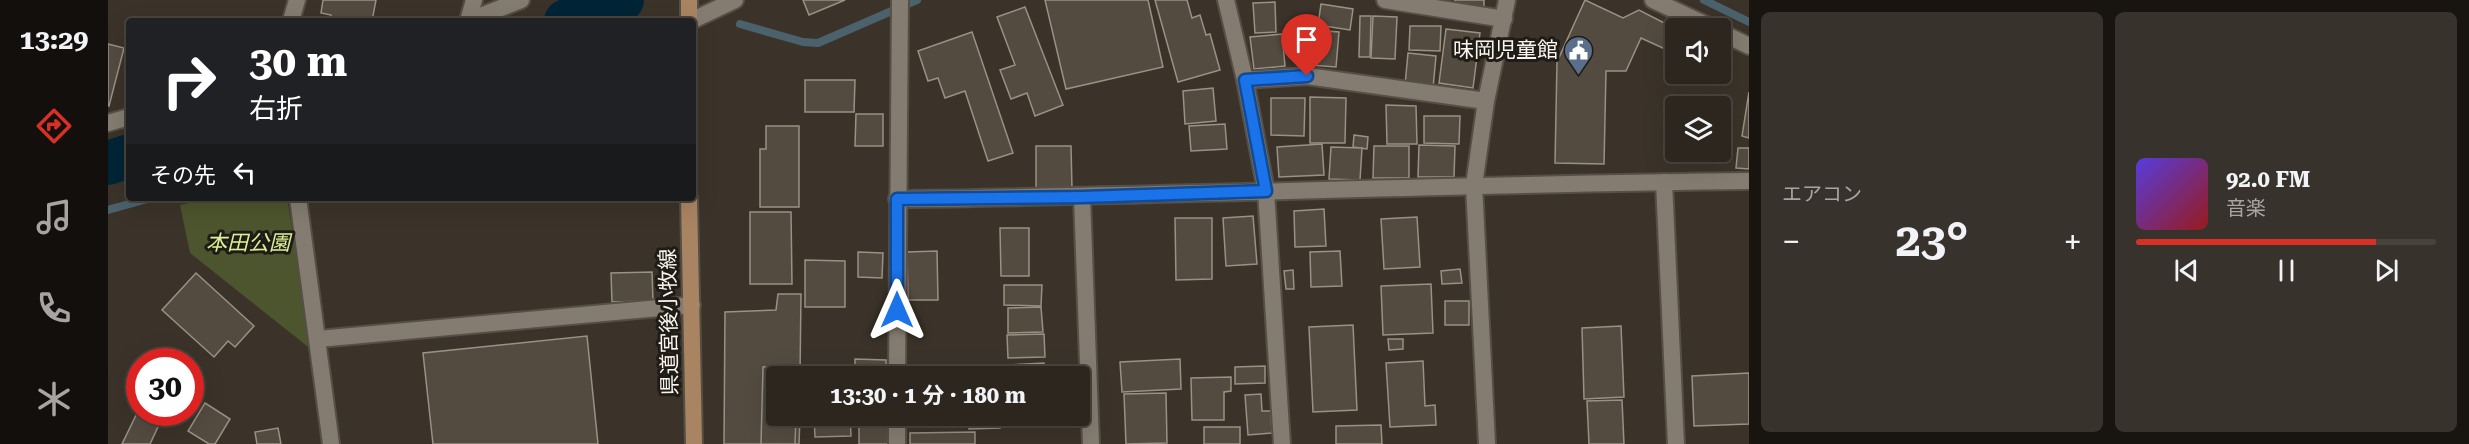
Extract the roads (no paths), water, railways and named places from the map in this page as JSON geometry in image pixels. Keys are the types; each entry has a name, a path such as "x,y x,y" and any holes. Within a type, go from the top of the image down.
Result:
{"main road":[{"path":"689,1 690,18"},
{"name":"県道宮後小牧線","path":"689,201 694,444"}],"street":[{"path":"292,18 297,0"},
{"path":"469,18 474,0"},
{"path":"476,18 521,0"},
{"path":"696,18 735,0"},
{"path":"897,366 900,0"},
{"path":"1226,0 1245,80 1266,191 1282,444"},
{"path":"1384,0 1503,19"},
{"path":"1487,444 1474,185 1486,101 1507,0"},
{"path":"1653,0 1692,18"},
{"path":"1731,37 1749,46"},
{"path":"1245,80 1307,76 1486,101"},
{"path":"108,123 126,118"},
{"path":"897,199 1082,197 1474,185 1749,181"},
{"path":"1664,182 1676,444"},
{"path":"1082,197 1091,444"},
{"path":"298,201 331,444"},
{"path":"318,339 692,305"},
{"path":"897,426 897,444"}],"waterway":[{"path":"574,18 622,0"},
{"path":"740,24 803,42 818,43 917,0"},
{"path":"1704,0 1749,22"},
{"path":"108,163 126,157"},
{"path":"108,210 140,201"}],"place":[{"name":"味岡児童館","path":"1579,76"}],"park label":[{"name":"本田公園","path":"248,243"}]}
